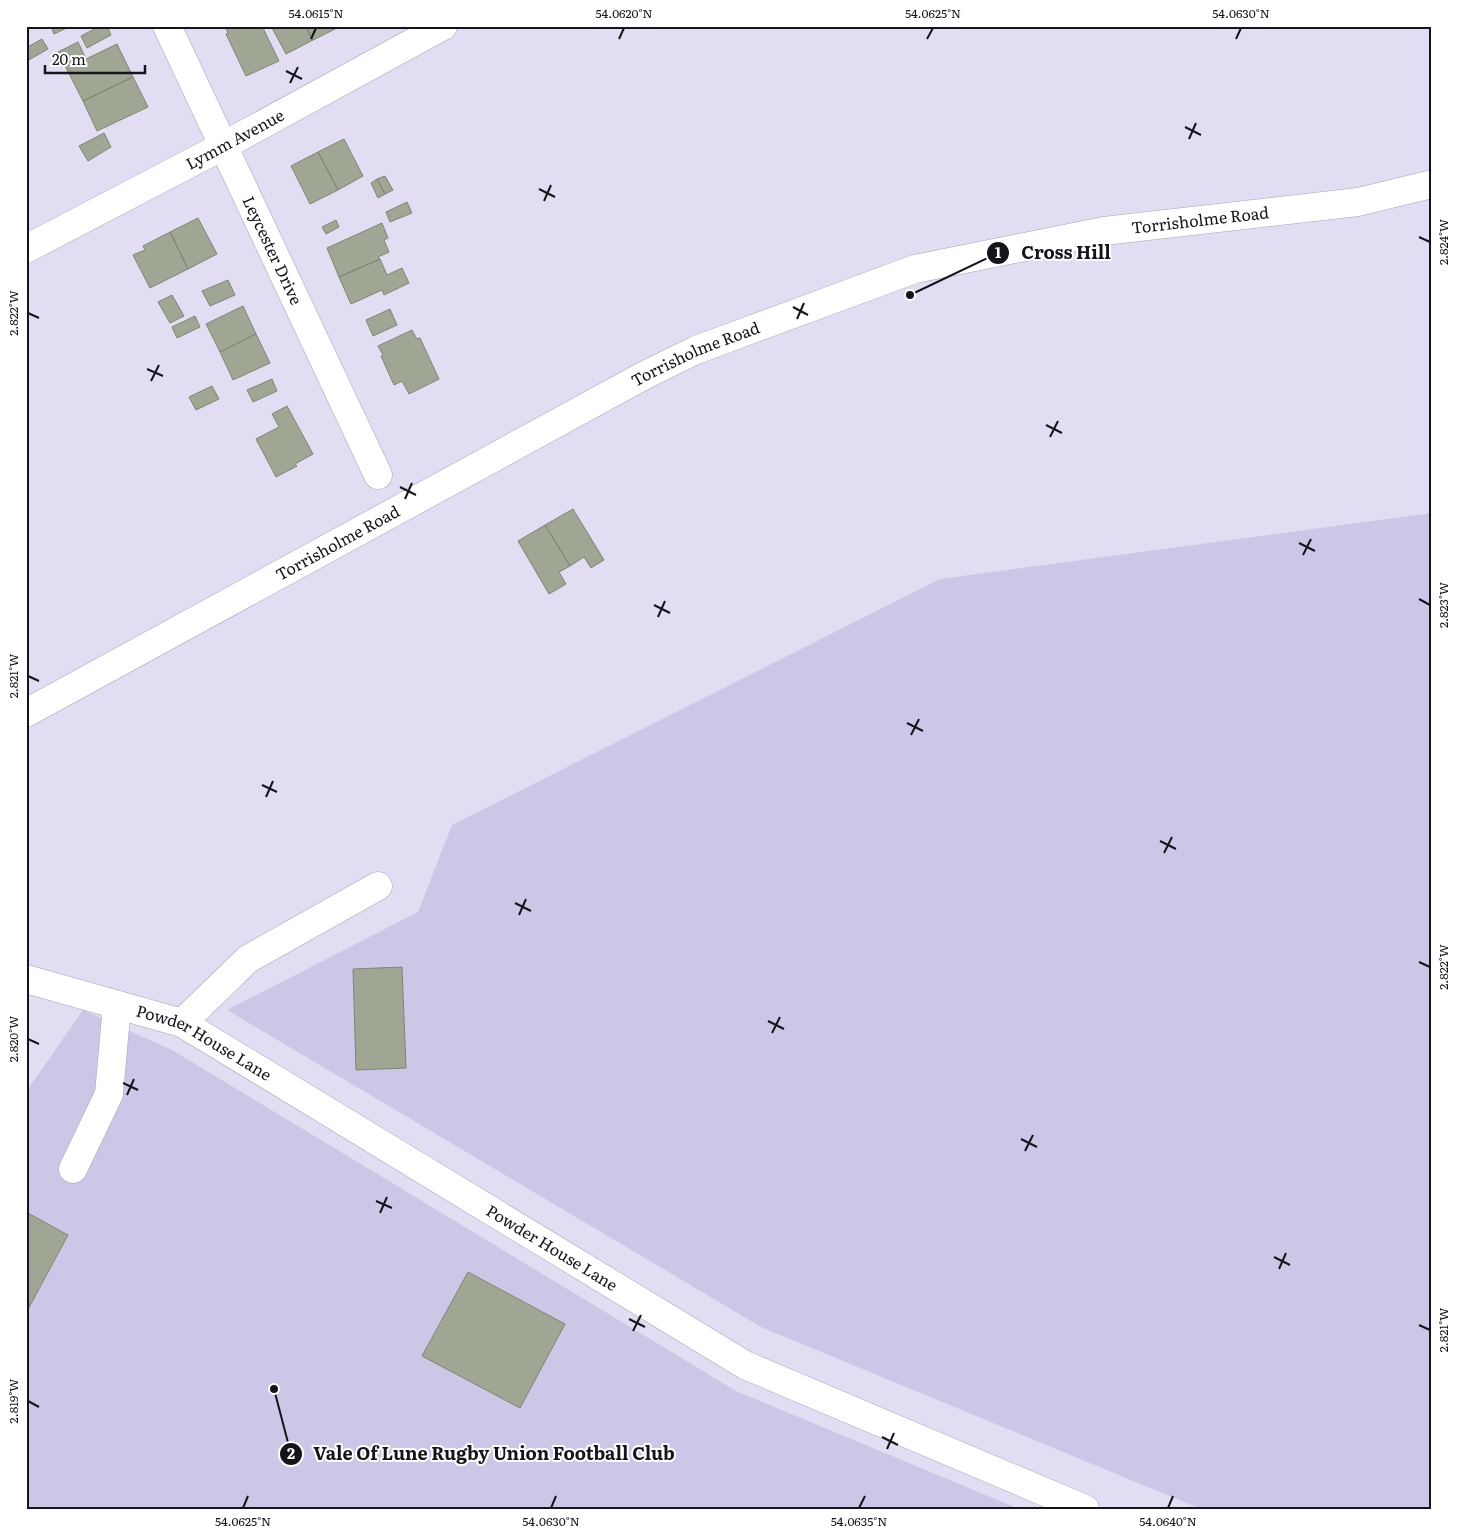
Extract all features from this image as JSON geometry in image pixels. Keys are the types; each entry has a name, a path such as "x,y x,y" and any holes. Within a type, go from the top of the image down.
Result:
{"street":[{"name":"Leycester Drive","path":"167,26 378,475"},
{"name":"Lymm Avenue","path":"26,249 223,146 443,26"},
{"name":"Torrisholme Road","path":"26,713 645,374 696,350 915,269 1104,231 1358,202 1432,184"},
{"path":"182,1023 248,958 378,886"},
{"name":"Powder House Lane","path":"26,979 182,1023 745,1365 1085,1509"},
{"path":"73,1168 109,1094 117,1005"}],"shaded area":[{"path":"1432,513 1432,1509 1201,1509 761,1327 227,1010 418,912 452,825 940,579"},
{"path":"83,1010 172,1050 736,1391 1019,1509 26,1509 26,1092"}],"building":[{"path":"51,26 71,26 54,34"},
{"path":"100,26 107,26 111,35 87,48 81,36"},
{"path":"225,26 262,26 279,61 246,76 226,34 228,33"},
{"path":"271,26 305,26 313,40 286,54"},
{"path":"305,26 338,26 339,27 313,40"},
{"path":"42,39 48,49 27,61 26,48"},
{"path":"78,42 86,59 117,44 133,77 83,101 58,52"},
{"path":"133,77 148,107 97,131 83,101"},
{"path":"104,133 111,147 88,161 79,146"},
{"path":"344,139 363,176 338,190 318,152"},
{"path":"318,152 338,190 310,204 291,166"},
{"path":"385,176 393,190 385,194 377,179"},
{"path":"377,179 385,194 378,198 371,183"},
{"path":"407,202 412,213 390,222 386,212"},
{"path":"198,218 217,254 188,269 170,232"},
{"path":"336,220 339,227 326,234 322,227"},
{"path":"382,223 388,238 384,240 389,252 378,257 380,259 339,277 327,248"},
{"path":"170,232 188,269 150,288 133,255 145,250 143,246"},
{"path":"380,259 387,275 402,268 409,283 384,295 382,290 351,304 339,277"},
{"path":"228,280 235,295 210,306 202,291"},
{"path":"172,295 184,316 170,323 158,302"},
{"path":"243,306 256,334 220,352 206,324"},
{"path":"390,309 397,325 373,336 366,320"},
{"path":"195,316 200,327 177,338 172,327"},
{"path":"412,330 417,339 420,338 439,379 409,394 402,381 394,385 378,346"},
{"path":"256,334 270,363 233,380 220,352"},
{"path":"272,379 277,391 253,402 247,390"},
{"path":"212,386 219,399 196,410 189,397"},
{"path":"287,406 313,454 295,464 297,466 276,477 256,439 279,427 272,414"},
{"path":"573,509 604,560 591,568 584,557 570,566 545,525"},
{"path":"545,525 570,566 559,572 566,584 549,594 518,541"},
{"path":"402,967 406,1068 356,1070 353,969"},
{"path":"26,1212 68,1235 26,1313"},
{"path":"468,1272 565,1324 520,1408 422,1356"}],"place":[{"name":"Cross Hill","path":"910,295"},
{"name":"Vale Of Lune Rugby Union Football Club","path":"274,1389"}]}
